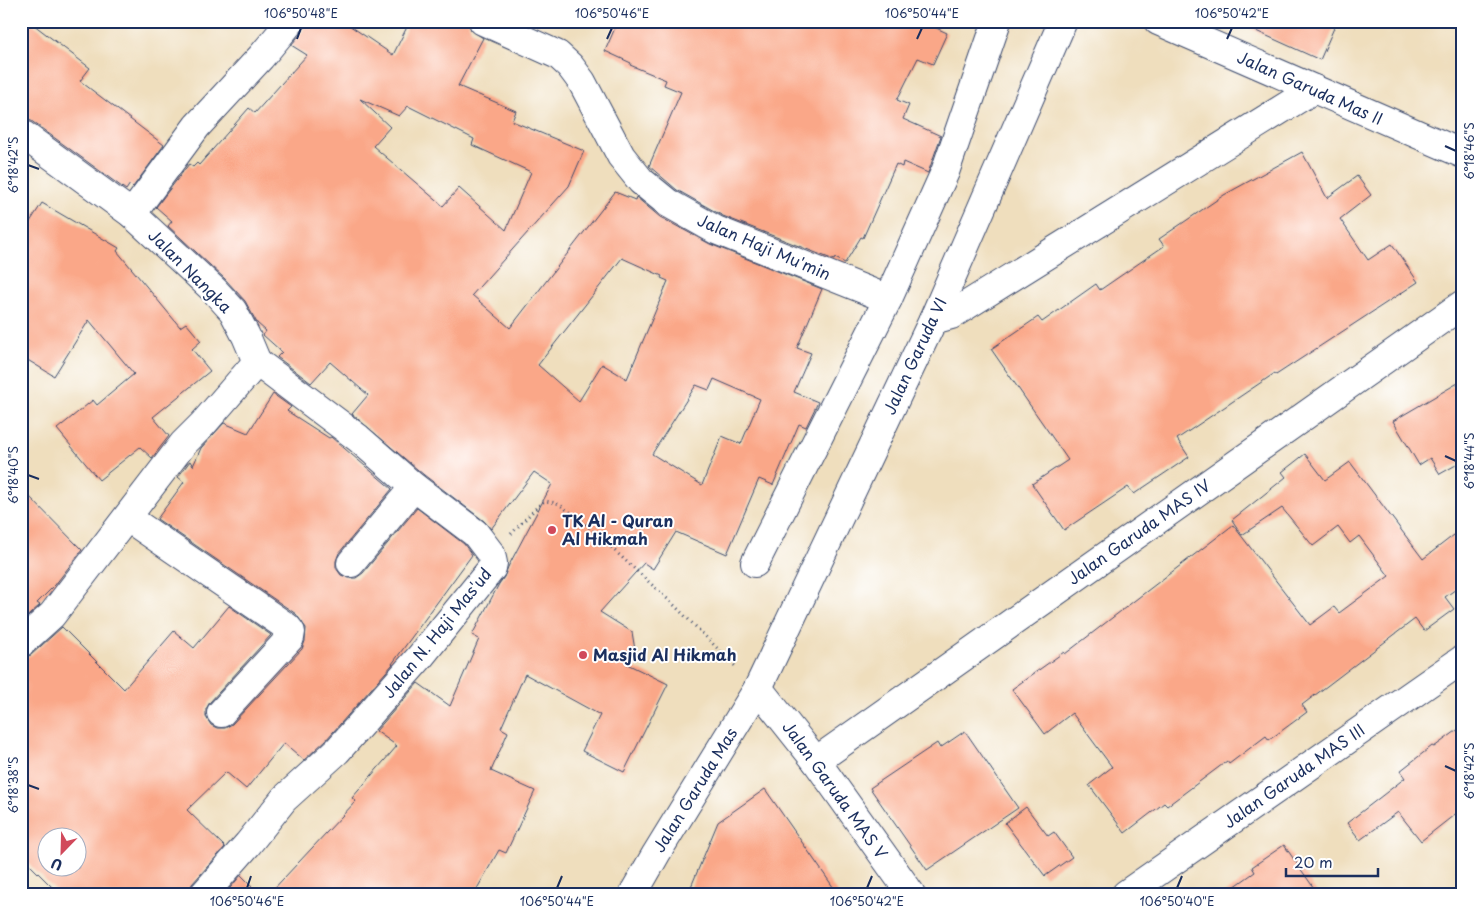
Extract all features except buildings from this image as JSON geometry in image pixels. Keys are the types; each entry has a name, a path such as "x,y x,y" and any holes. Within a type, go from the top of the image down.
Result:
{"street":[{"path":"132,214 197,126 261,57 291,21"},
{"name":"Jalan Haji Mu'min","path":"483,21 558,55 570,66 582,82 621,156 641,181 668,203 716,230 888,299"},
{"path":"755,563 888,299 945,172 997,21"},
{"name":"Jalan Garuda VI","path":"758,688 932,320 1063,21"},
{"name":"Jalan Garuda Mas II","path":"1158,21 1463,154"},
{"path":"932,320 951,315 1314,89"},
{"name":"Jalan Nangka","path":"21,133 132,214 214,290 233,311 257,362"},
{"name":"Jalan Garuda MAS IV","path":"816,761 1463,304"},
{"path":"21,643 52,615 183,444 257,362"},
{"name":"Jalan N. Haji Mas'ud","path":"204,894 284,799 337,750 420,657 492,568 493,563 492,554 475,533 414,487 358,438 257,362"},
{"path":"351,563 414,487"},
{"path":"128,518 287,627 291,632 290,638 221,713"},
{"name":"Jalan Garuda MAS III","path":"1126,894 1463,659"},
{"name":"Jalan Garuda MAS V","path":"758,688 816,761 911,894"},
{"name":"Jalan Garuda Mas","path":"634,894 656,854 758,688"}],"path":[{"path":"492,554 540,504 545,501 557,503 580,519 673,604 758,688"}],"place":[{"name":"TK Al - Quran Al Hikmah","path":"552,530"},
{"name":"Masjid Al Hikmah","path":"583,655"}]}
